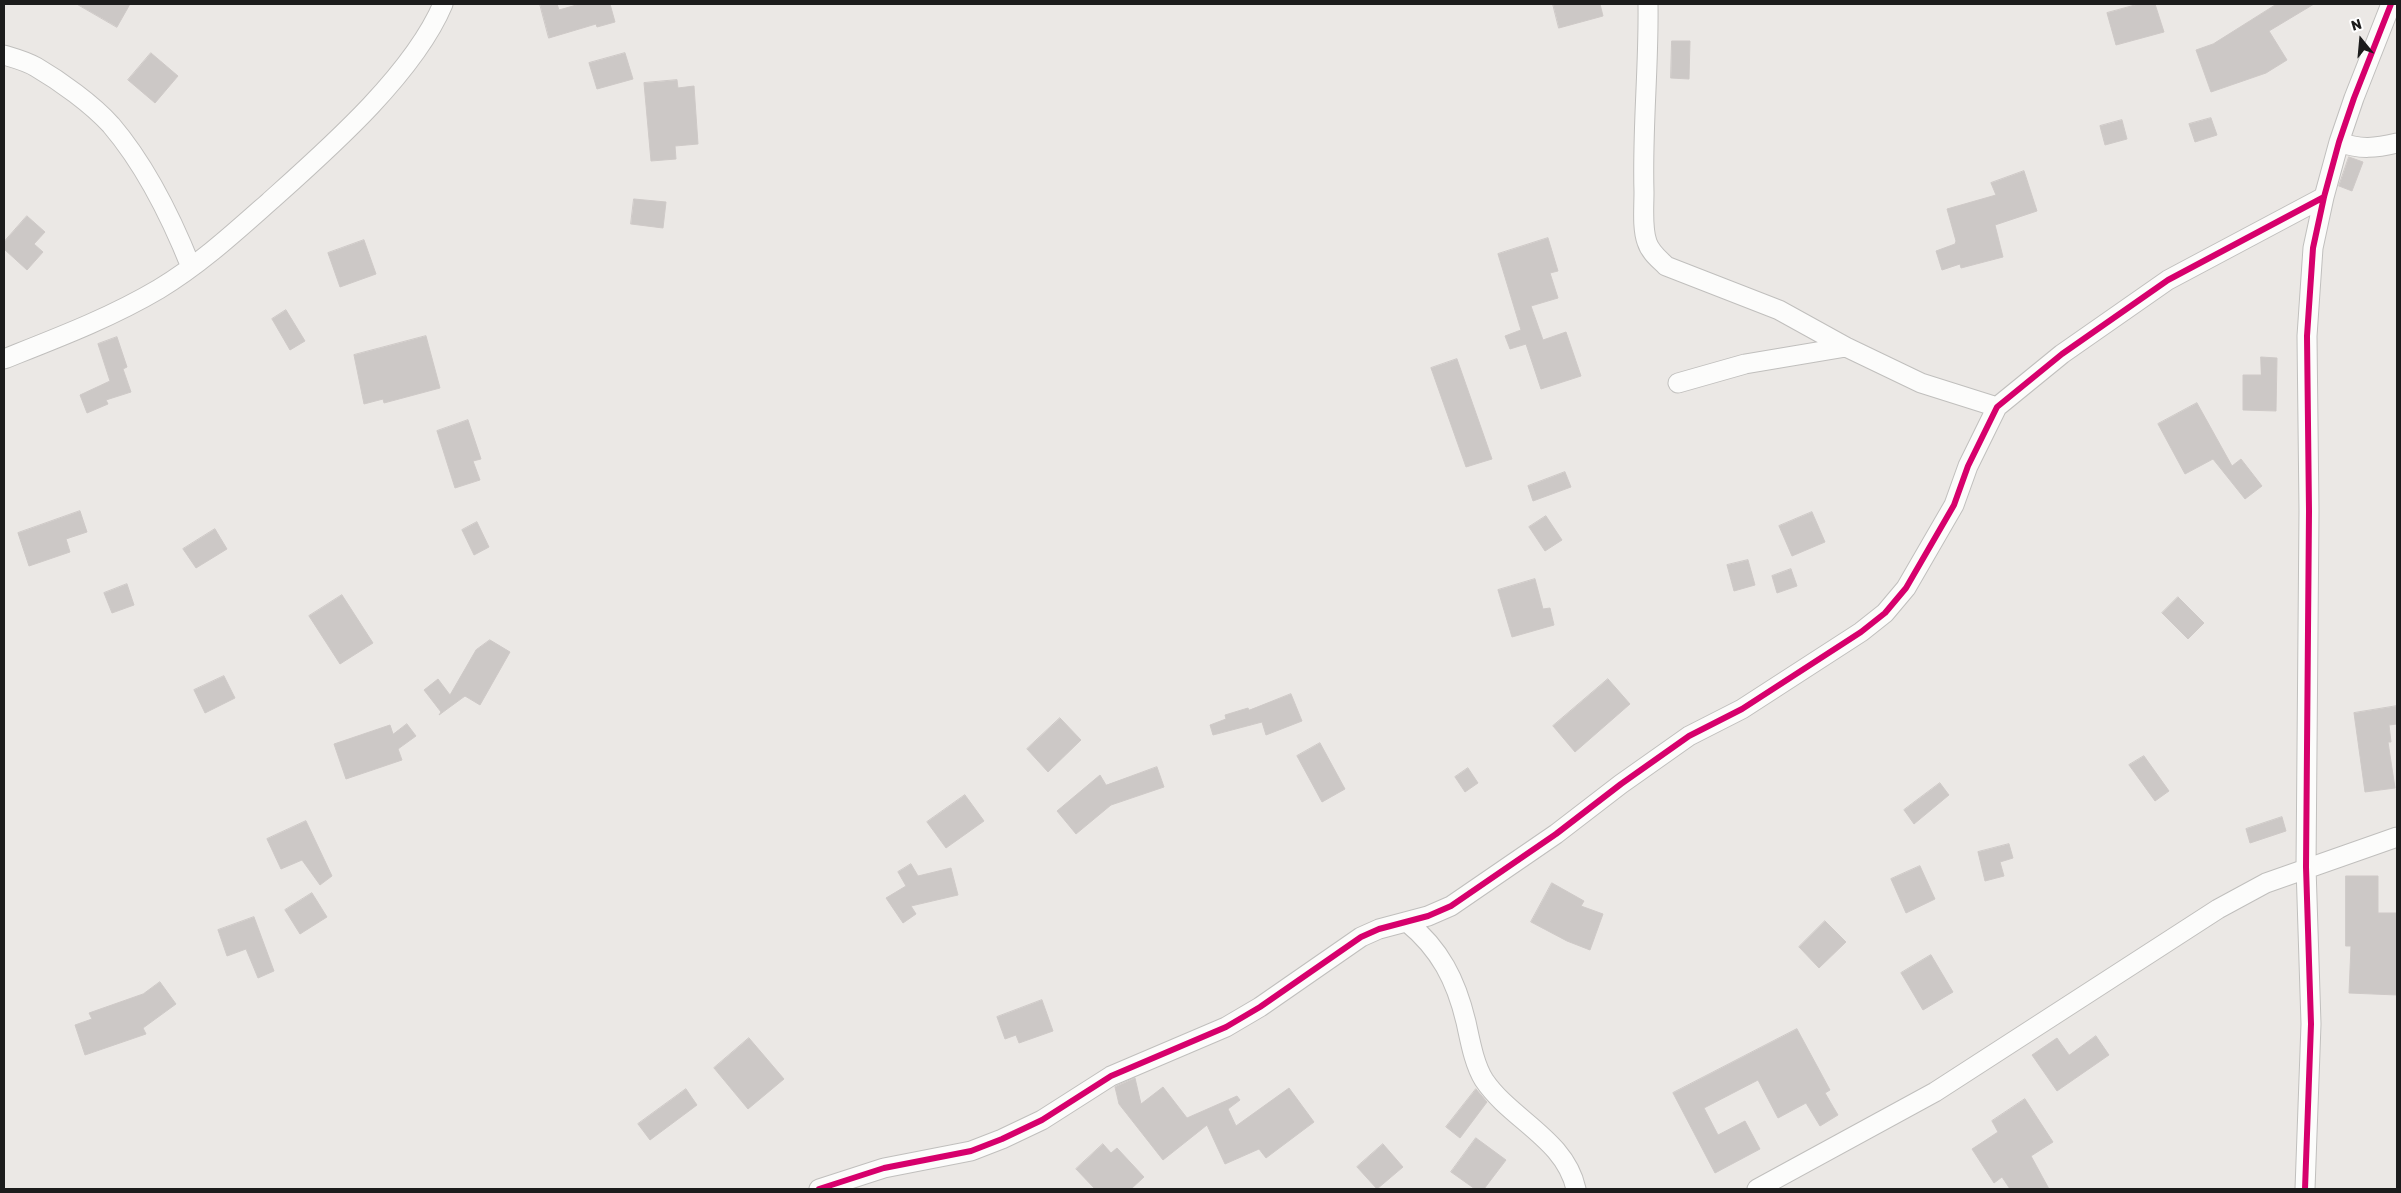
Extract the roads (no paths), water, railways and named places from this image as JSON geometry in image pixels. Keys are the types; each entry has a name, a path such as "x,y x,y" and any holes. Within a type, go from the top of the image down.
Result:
{"street":[{"path":"4,359 112,315 160,288 228,238 296,178 383,91 409,62 436,19 443,4"},
{"path":"1648,4 1649,57 1643,143 1647,243 1656,256 1666,266 1779,310 1846,347 1922,383 1997,407"},
{"path":"2305,1189 2311,1024 2306,868 2309,521 2307,336 2314,248 2324,197 2339,142 2354,98 2391,4"},
{"path":"4,55 34,66 70,89 110,124 137,162 174,225 191,267"},
{"path":"2339,142 2352,147 2372,148 2397,143"},
{"path":"819,1189 884,1168 971,1151 1002,1139 1042,1120 1111,1076 1226,1027 1260,1007 1361,937 1379,929 1407,922 1451,906 1556,834 1621,784 1689,736 1742,709 1861,632 1885,613 1906,588 1954,505 1968,466 1997,407 2062,354 2168,280 2324,197"},
{"path":"1678,383 1745,364 1846,347"},
{"path":"1757,1189 1934,1092 2218,909 2266,883 2397,837"},
{"path":"1407,922 1426,938 1441,958 1453,981 1463,1009 1471,1045 1483,1079 1500,1099 1565,1160 1576,1189"}]}
